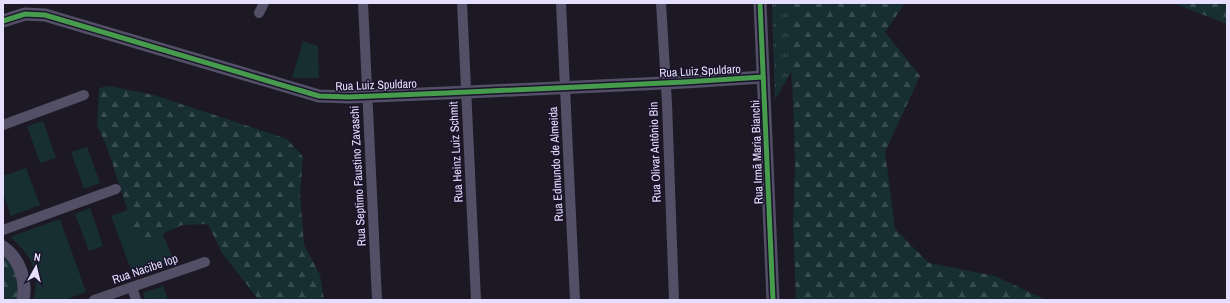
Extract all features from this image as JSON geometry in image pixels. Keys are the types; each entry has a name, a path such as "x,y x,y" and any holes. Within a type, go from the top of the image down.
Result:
{"street":[{"path":"259,13 264,3"},
{"name":"Rua Septimo Faustino Zavaschi","path":"363,3 377,300"},
{"name":"Rua Heinz Luiz Schmit","path":"462,3 476,300"},
{"name":"Rua Edmundo de Almeida","path":"561,3 575,300"},
{"name":"Rua Olivar Antônio Bin","path":"661,3 674,300"},
{"name":"Rua Irmã Maria Bianchi","path":"760,3 773,300"},
{"name":"Rua Luiz Spuldaro","path":"3,21 25,14 45,14 318,96 367,96 466,92 763,77"},
{"path":"3,125 84,95"},
{"path":"3,230 116,189"},
{"path":"3,247 20,266 25,291 23,300"},
{"name":"Rua Nacibe Iop","path":"94,300 205,262"},
{"path":"132,287 136,300"}],"green space":[{"path":"772,3 791,3 788,27 791,72 775,100"},
{"path":"791,3 905,3 885,32 920,76 885,152 895,229 929,263 995,276 1046,300 796,300 793,224 795,165 793,100 788,27"},
{"path":"1173,3 1227,3 1227,24"},
{"path":"303,41 318,46 319,78 292,78"},
{"path":"109,86 154,95 287,139 303,157 300,195 304,245 320,275 324,300 259,300 222,253 208,224 182,225 149,240 135,233 107,147 97,125 99,88"},
{"path":"43,121 56,158 40,163 27,126"},
{"path":"87,147 100,183 84,189 71,152"},
{"path":"26,168 40,205 11,216 3,193 3,176"},
{"path":"165,196 160,228 174,261 133,275 111,216"},
{"path":"90,208 103,246 89,251 75,214"},
{"path":"60,219 86,292 65,300 33,300 36,281 35,273 29,257 10,237"},
{"path":"3,255 16,267 20,300 3,300"},
{"path":"163,286 168,300 145,300 143,293"}],"cycle path":[{"path":"760,3 773,300"},
{"path":"3,21 25,14 45,15 319,96 349,97 446,93 763,77"}]}
